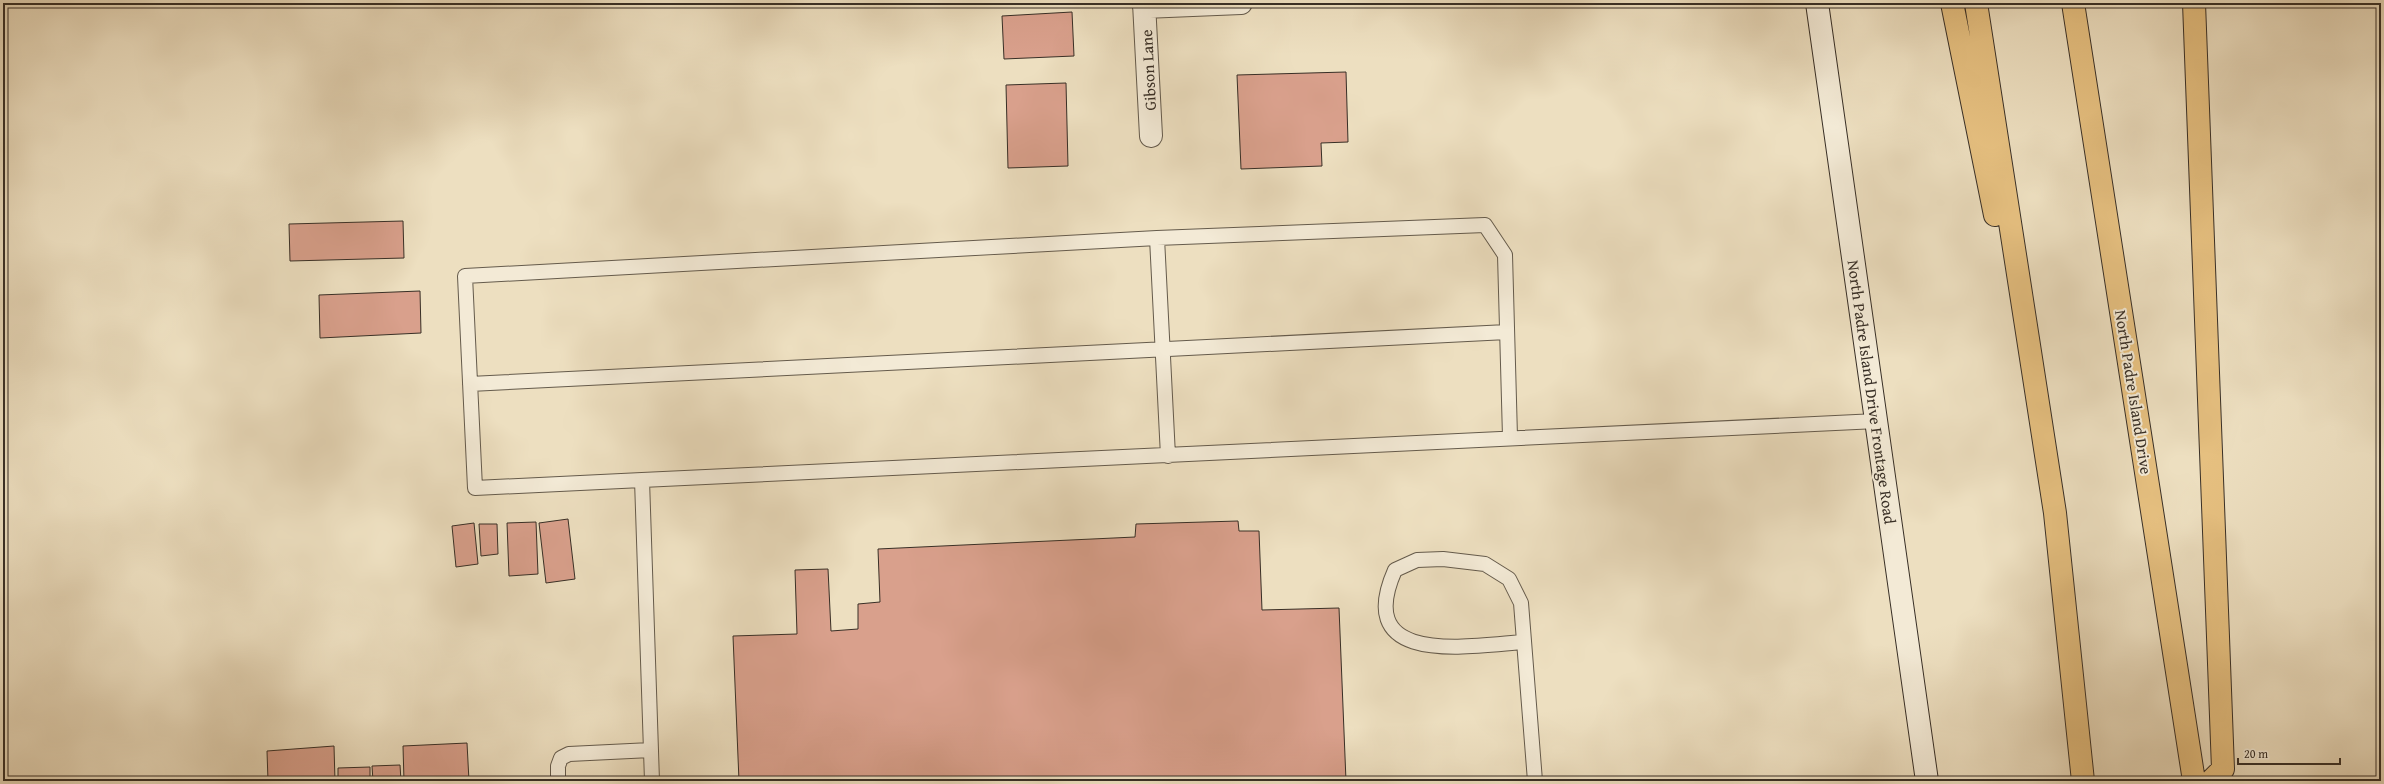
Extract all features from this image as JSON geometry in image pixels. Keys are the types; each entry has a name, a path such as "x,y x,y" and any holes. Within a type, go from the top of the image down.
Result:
{"highway":[{"path":"1952,3 2055,512"},
{"path":"1976,3 2055,512 2083,781"},
{"name":"North Padre Island Drive","path":"2073,3 2194,781"},
{"path":"2194,3 2223,769 2211,781"}],"main road":[{"path":"1144,5 1241,3"},
{"name":"North Padre Island Drive Frontage Road","path":"1817,3 1928,781"},
{"name":"Gibson Lane","path":"1144,5 1151,136"}],"lane":[{"path":"1510,437 1504,255 1485,225 1157,238 465,276 475,488 1168,456 1510,437 1876,420"},
{"path":"1157,238 1168,456"},
{"path":"470,384 1507,332"},
{"path":"642,480 652,781"},
{"path":"1524,642 1456,647 1410,642 1392,629 1386,610 1387,588 1395,570 1417,560 1443,559 1484,564 1509,579 1521,603 1535,781"},
{"path":"558,781 558,766 561,758 569,754 650,750"}],"building":[{"path":"1072,12 1074,56 1004,59 1002,16"},
{"path":"1346,72 1348,142 1321,143 1322,166 1241,169 1237,75"},
{"path":"1066,83 1068,166 1008,168 1006,85"},
{"path":"403,221 404,258 290,261 289,224"},
{"path":"420,291 421,333 320,338 319,295"},
{"path":"568,519 575,579 546,583 539,523"},
{"path":"1238,521 1239,531 1259,531 1262,610 1339,608 1346,781 739,781 733,636 797,634 795,570 828,569 831,631 858,629 858,604 880,602 878,549 1135,537 1136,524"},
{"path":"536,522 538,574 509,576 507,523"},
{"path":"474,523 478,564 456,567 452,526"},
{"path":"479,524 497,524 498,554 481,556"},
{"path":"467,743 469,781 404,781 403,746"},
{"path":"334,746 335,781 268,781 267,751"},
{"path":"400,765 401,781 373,781 372,766"},
{"path":"370,767 370,781 338,781 338,768"}]}
